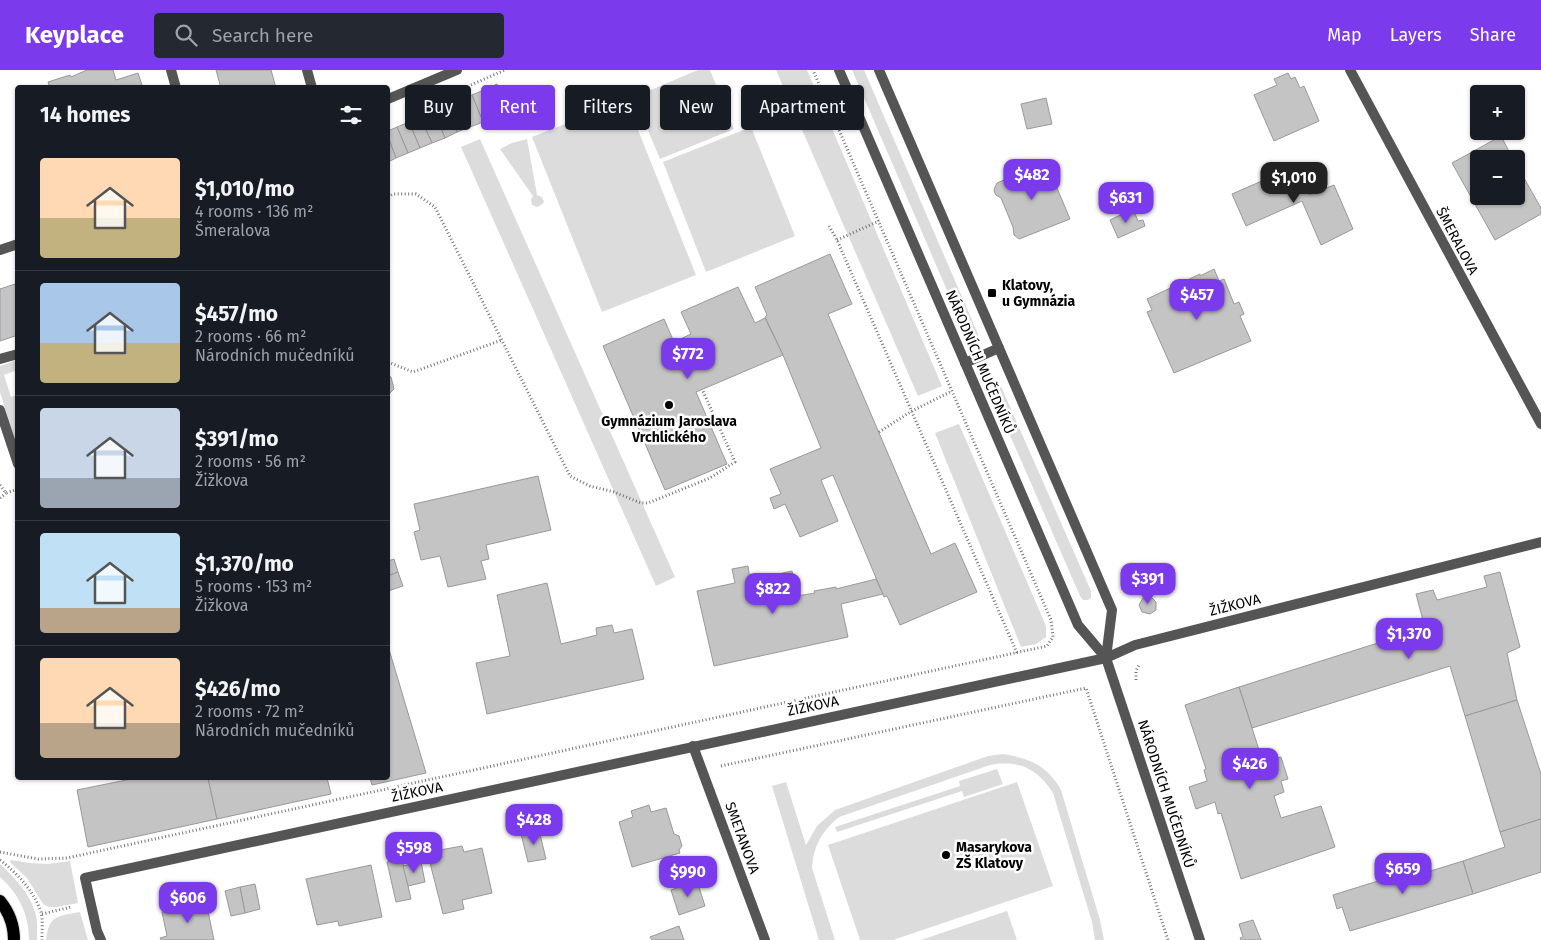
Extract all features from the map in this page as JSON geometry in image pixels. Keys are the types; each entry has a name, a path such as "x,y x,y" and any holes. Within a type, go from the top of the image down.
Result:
{"main road":[{"path":"0,901 10,917 14,940"}],"street":[{"path":"170,70 175,85"},
{"path":"307,70 311,85"},
{"path":"390,98 456,70"},
{"name":"NÁRODNÍCH MUČEDNÍKŮ","path":"839,70 1078,625 1106,658 1200,940"},
{"name":"NÁRODNÍCH MUČEDNÍKŮ","path":"879,70 1112,610 1106,658"},
{"name":"ŠMERALOVA","path":"1350,70 1541,424"},
{"path":"0,250 15,245"},
{"path":"965,363 999,348"},
{"path":"0,359 15,355"},
{"path":"0,410 15,455"},
{"name":"ŽIŽKOVA","path":"91,902 85,878 1106,658 1135,645 1541,542"},
{"name":"SMETANOVA","path":"693,746 765,940"},
{"path":"91,902 97,931 101,940"}],"path":[{"path":"0,852 38,859 66,858 1047,646 1053,637 1051,620 814,70"},
{"path":"390,196 393,194 416,194 435,207 570,476 590,486 614,492 641,503 648,503 710,478 734,462 702,390"},
{"path":"837,240 879,220"},
{"path":"829,226 837,240 1017,653"},
{"path":"390,363 414,372 502,340"},
{"path":"879,432 912,411 952,391"},
{"path":"0,485 6,493"},
{"path":"0,498 6,493 15,490"},
{"path":"1136,685 1136,671 1142,660"},
{"path":"720,766 1086,688 1168,940"},
{"path":"0,860 18,875 31,892 42,914 42,940"},
{"path":"42,914 91,902"}],"shaded area":[{"path":"698,70 710,70 716,85 662,85"},
{"path":"776,70 807,70 813,85 783,85"},
{"path":"852,70 864,70 978,334 978,339 975,342 971,342 968,339 864,98 864,85 858,85"},
{"path":"660,86 660,130 731,130 731,122 734,129 660,159 648,130 650,130 650,90"},
{"path":"565,124 565,130 638,130 696,275 602,312 532,137 550,130 555,130 555,128"},
{"path":"743,130 752,130 795,236 706,272 663,162"},
{"path":"802,130 833,130 942,386 918,396"},
{"path":"480,139 675,577 656,586 461,147"},
{"path":"527,139 537,195 542,197 544,202 537,207 532,205 531,199 533,196 500,149"},
{"path":"15,361 15,371 4,375 11,397 15,396 15,441 0,392 0,366"},
{"path":"1000,384 1091,591 1091,598 1088,600 1083,600 1080,596 990,389"},
{"path":"959,424 1046,626 1046,637 1036,644 1021,647 935,433"},
{"path":"1002,754 1029,760 1036,764 1050,775 1061,790 1100,920 1104,940 1095,940 1092,922 1053,793 1047,784 1034,772 1018,765 1000,764 990,765 839,817 833,822 823,833 816,846 812,868 835,940 819,940 772,786 786,782 806,845 817,826 835,810 988,756"},
{"path":"997,769 1003,784 964,797 962,791 837,832 835,827 960,786 959,781"},
{"path":"1017,782 1053,886 893,940 860,940 828,845"},
{"path":"11,860 47,864 70,861 78,903 57,907 49,907 43,904 27,878 10,862"},
{"path":"0,864 21,886 33,905 37,919 37,940 29,940 29,931 22,906 13,891 0,877"},
{"path":"1007,911 1017,940 921,940"},
{"path":"80,912 88,940 46,940 52,921 60,916"}],"building":[{"path":"87,70 113,70 116,80 138,73 142,85 49,85 48,82 70,75 71,77"},
{"path":"216,70 271,70 275,85 220,85"},
{"path":"1288,73 1291,79 1295,77 1300,88 1304,86 1319,121 1274,141 1254,95 1277,85 1274,79"},
{"path":"481,91 481,117 472,95"},
{"path":"471,95 481,117 481,123 471,127"},
{"path":"1046,98 1052,124 1027,129 1021,104"},
{"path":"405,124 405,130 412,130 420,148 408,153 397,127"},
{"path":"397,127 408,153 396,158 390,142 390,130"},
{"path":"412,130 426,130 432,143 420,148"},
{"path":"426,130 442,130 445,138 432,143"},
{"path":"442,130 456,130 457,132 445,138"},
{"path":"1494,140 1503,140 1508,150 1476,150"},
{"path":"390,142 396,158 390,161"},
{"path":"1470,153 1470,195 1452,163"},
{"path":"1046,162 1070,219 1019,239 1014,235 1013,227 1001,198 994,191 995,187 997,183"},
{"path":"1296,166 1309,195 1334,185 1353,229 1321,245 1302,201 1246,226 1232,194"},
{"path":"1525,180 1541,208 1541,214 1495,240 1475,205 1525,205"},
{"path":"1133,209 1138,221 1143,220 1145,226 1118,238 1110,220"},
{"path":"830,254 852,304 828,314 931,554 955,543 977,592 900,625 887,596 884,597 833,475 821,480 838,521 800,537 785,504 774,509 770,498 781,494 770,469 821,448 783,355 765,317 767,315 755,287"},
{"path":"1214,269 1219,281 1224,279 1234,304 1239,302 1244,314 1240,316 1251,341 1174,373 1147,312 1152,310 1147,299"},
{"path":"15,284 15,336 0,341 0,289"},
{"path":"738,287 755,323 765,318 783,355 696,392 727,464 665,490 603,346 664,319 674,342 691,334 681,312"},
{"path":"390,377 391,377 394,389 390,393"},
{"path":"538,476 551,530 486,545 489,559 481,561 486,579 448,587 440,556 421,560 414,532 420,530 414,504"},
{"path":"394,559 398,572 390,575 390,560"},
{"path":"748,566 750,580 792,571 797,596 876,579 883,594 841,604 848,637 714,666 697,591 735,583 732,569"},
{"path":"398,572 403,586 390,590 390,575"},
{"path":"1500,572 1520,647 1507,653 1517,700 1465,716 1450,666 1252,728 1239,687 1425,628 1416,594 1433,590 1437,600 1487,587 1484,576"},
{"path":"547,583 561,644 597,635 596,628 612,625 614,633 632,629 644,679 487,714 476,663 510,656 497,595"},
{"path":"1150,596 1156,602 1156,610 1150,614 1142,612 1139,605 1143,598"},
{"path":"390,653 426,773 372,785 371,780 390,780"},
{"path":"1239,687 1260,753 1270,749 1273,759 1281,757 1288,779 1281,781 1284,792 1274,796 1281,818 1321,806 1335,847 1241,879 1221,813 1218,814 1215,802 1196,809 1189,787 1207,781 1204,770 1206,769 1185,705"},
{"path":"1517,700 1541,774 1541,819 1500,832 1465,716"},
{"path":"126,780 208,780 217,819 88,847 77,790"},
{"path":"208,780 328,780 331,794 217,819"},
{"path":"649,805 651,812 666,808 674,834 679,836 682,846 679,850 680,853 632,867 619,822 633,817 631,811"},
{"path":"1541,819 1541,872 1473,894 1463,861 1505,847 1500,832"},
{"path":"539,830 546,859 528,862 521,834"},
{"path":"462,846 464,852 482,848 492,893 462,900 464,909 443,914 429,859 442,857 440,850"},
{"path":"402,859 411,899 396,902 387,862"},
{"path":"1463,861 1473,894 1350,931 1342,907 1337,909 1333,895 1410,871 1411,877"},
{"path":"421,862 425,882 408,886 403,866"},
{"path":"371,865 382,917 339,926 338,921 317,925 306,879"},
{"path":"697,881 705,906 679,915 671,890"},
{"path":"255,884 260,909 245,913 240,887"},
{"path":"240,887 245,913 231,916 225,891"},
{"path":"206,902 214,940 161,940 160,938 167,936 162,912"},
{"path":"1253,920 1261,940 1241,940 1240,938 1243,937 1239,924"},
{"path":"679,926 684,940 652,940 650,937"}],"place":[{"name":"Klatovy, u Gymnázia","path":"992,293"},
{"name":"Gymnázium Jaroslava Vrchlického","path":"669,405"},
{"name":"Masarykova ZŠ Klatovy","path":"946,855"}]}
